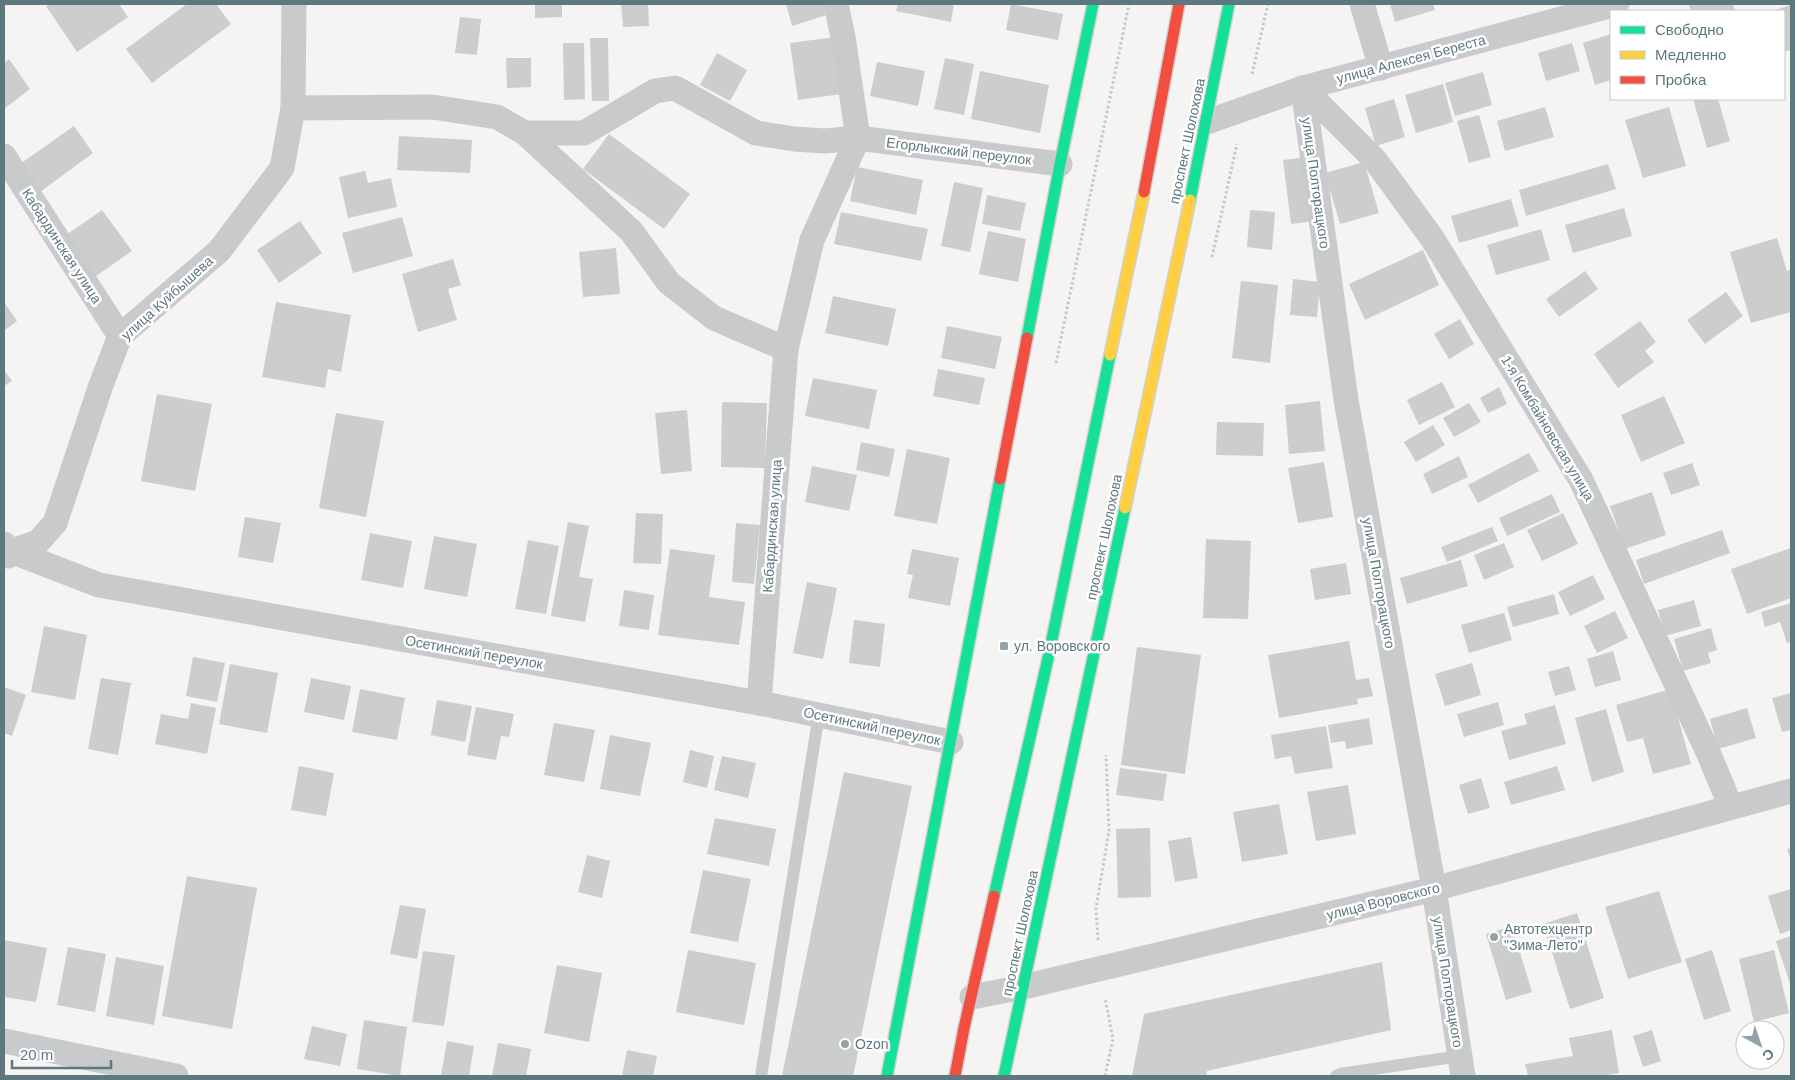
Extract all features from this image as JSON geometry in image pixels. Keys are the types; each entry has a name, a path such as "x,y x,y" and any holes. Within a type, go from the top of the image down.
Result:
{"main road":[{"path":"887,1076 1092,4"},
{"path":"955,1076 1049,654 1146,180 1179,4"},
{"name":"проспект Шолохова","path":"1004,1076 1208,122 1230,4"}],"street":[{"name":"улица Куйбышева","path":"6,552 38,542 55,523 101,385 120,336 219,251 282,168 293,108 294,4"},
{"path":"836,4 843,36 858,138"},
{"path":"1362,4 1381,68"},
{"name":"улица Алексея Береста","path":"1208,122 1303,88 1617,4"},
{"name":"Егорлыкский переулок","path":"293,108 433,107 496,117 524,133 584,133 655,91 675,88 756,133 794,139 825,141 858,138 1060,164"},
{"name":"1-я Комбайновская улица","path":"1303,88 1375,160 1432,238 1581,480 1704,743 1731,807"},
{"name":"улица Полторацкого","path":"1303,88 1346,400 1434,889 1462,1066"},
{"path":"524,133 631,231 669,283 714,318 786,349"},
{"name":"Кабардинская улица","path":"759,703 786,349 812,240 858,138"},
{"name":"Кабардинская улица","path":"4,156 120,336"},
{"name":"Осетинский переулок","path":"6,552 99,585 819,714 951,742"},
{"name":"улица Воровского","path":"972,997 1023,987 1434,889 1791,791"},
{"path":"4,1042 176,1076"}],"lane":[{"path":"761,1076 819,714"},
{"path":"1336,1076 1340,1074 1462,1066"}],"path":[{"path":"1211,264 1268,4"},
{"path":"1105,1076 1112,1039 1100,968 1096,908 1109,831 1106,751"}],"building":[{"path":"51,4 119,4 128,17 77,52 46,6"},
{"path":"187,4 216,4 231,24 152,83 126,49"},
{"path":"535,4 562,4 562,17 535,18"},
{"path":"621,4 648,4 649,26 623,27"},
{"path":"786,4 833,4 836,12 792,26"},
{"path":"898,4 954,4 951,22 896,11"},
{"path":"1011,4 1063,14 1058,40 1006,30"},
{"path":"1390,4 1433,4 1435,10 1395,22"},
{"path":"1733,4 1735,10 1691,10 1689,5"},
{"path":"1791,5 1791,50 1785,52 1785,10 1775,10"},
{"path":"460,17 481,19 477,55 455,53"},
{"path":"1610,34 1610,80 1595,85 1583,43"},
{"path":"835,37 842,94 798,100 790,43"},
{"path":"590,38 608,38 609,101 592,101"},
{"path":"563,43 584,43 585,99 564,100"},
{"path":"1572,43 1580,71 1546,81 1538,53"},
{"path":"717,53 747,70 730,101 700,85"},
{"path":"506,58 531,58 531,87 507,88"},
{"path":"945,58 974,64 964,115 934,109"},
{"path":"9,59 30,89 4,109 4,63"},
{"path":"877,62 925,71 918,106 870,96"},
{"path":"980,71 1049,85 1040,133 971,119"},
{"path":"1483,72 1492,105 1455,116 1445,83"},
{"path":"1443,84 1453,122 1416,133 1405,95"},
{"path":"1394,99 1405,137 1376,146 1365,108"},
{"path":"1693,100 1718,100 1730,141 1707,148"},
{"path":"1545,107 1554,137 1505,151 1497,121"},
{"path":"1669,107 1686,166 1643,178 1625,120"},
{"path":"1479,115 1491,157 1469,163 1457,121"},
{"path":"74,126 93,153 40,192 20,164"},
{"path":"609,134 690,194 664,229 583,169"},
{"path":"399,136 472,140 470,173 397,170"},
{"path":"1307,157 1314,221 1291,224 1283,160"},
{"path":"1364,162 1379,213 1340,224 1325,173"},
{"path":"1608,164 1616,189 1526,216 1519,190"},
{"path":"857,167 923,180 916,215 850,201"},
{"path":"365,171 368,183 391,178 397,207 348,218 339,177"},
{"path":"954,182 983,188 970,252 941,246"},
{"path":"987,195 1026,203 1020,231 982,224"},
{"path":"1511,199 1519,226 1459,243 1451,216"},
{"path":"1624,208 1632,236 1573,253 1565,225"},
{"path":"102,210 132,251 96,276 66,235"},
{"path":"1250,210 1275,212 1272,250 1247,247"},
{"path":"841,212 928,229 921,261 834,244"},
{"path":"402,217 413,256 353,273 342,233"},
{"path":"300,221 322,253 279,283 257,250"},
{"path":"1541,229 1550,260 1496,275 1487,245"},
{"path":"988,231 1026,239 1018,282 979,274"},
{"path":"1777,238 1787,271 1791,269 1791,312 1751,323 1730,252"},
{"path":"616,248 620,294 583,297 579,252"},
{"path":"1423,250 1439,285 1365,320 1349,284"},
{"path":"453,259 461,285 448,289 457,320 418,332 402,274"},
{"path":"1585,271 1598,289 1559,317 1546,299"},
{"path":"1293,279 1320,282 1317,317 1290,315"},
{"path":"1241,281 1278,285 1270,363 1232,358"},
{"path":"1726,292 1743,316 1705,344 1687,320"},
{"path":"833,296 896,309 888,346 825,333"},
{"path":"4,302 17,321 4,331"},
{"path":"276,302 351,315 341,372 328,369 325,388 262,377"},
{"path":"1460,319 1474,344 1449,359 1434,334"},
{"path":"1640,321 1656,342 1645,351 1654,362 1618,388 1594,354"},
{"path":"947,326 1002,337 995,369 941,358"},
{"path":"938,369 985,378 979,405 933,396"},
{"path":"4,370 12,381 4,386"},
{"path":"813,378 877,390 869,429 805,416"},
{"path":"1442,382 1455,407 1419,425 1407,400"},
{"path":"1499,387 1507,404 1488,413 1480,398"},
{"path":"157,394 212,404 195,491 141,481"},
{"path":"1664,396 1685,443 1641,462 1621,415"},
{"path":"1320,401 1325,451 1289,454 1285,405"},
{"path":"722,402 767,403 765,468 721,467"},
{"path":"1469,403 1481,422 1454,437 1443,418"},
{"path":"687,410 692,471 661,474 655,413"},
{"path":"336,413 384,421 366,517 319,508"},
{"path":"1217,422 1264,423 1263,456 1216,455"},
{"path":"1433,425 1445,445 1416,462 1404,442"},
{"path":"861,442 895,449 889,477 856,470"},
{"path":"907,449 950,458 937,524 894,516"},
{"path":"1529,453 1539,471 1478,503 1468,485"},
{"path":"1459,456 1468,477 1432,494 1423,474"},
{"path":"1324,462 1333,517 1298,523 1288,468"},
{"path":"1692,463 1700,485 1671,495 1663,473"},
{"path":"812,466 857,475 849,511 805,502"},
{"path":"1652,492 1666,535 1625,549 1610,506"},
{"path":"1552,494 1560,512 1507,536 1499,518"},
{"path":"636,513 663,514 661,564 633,563"},
{"path":"1563,513 1578,544 1542,561 1527,530"},
{"path":"245,517 281,523 273,563 238,557"},
{"path":"568,522 589,526 579,577 593,579 585,622 551,616"},
{"path":"736,523 760,525 754,584 732,582"},
{"path":"1492,527 1498,541 1447,562 1441,547"},
{"path":"1722,530 1730,553 1644,584 1636,560"},
{"path":"370,533 412,541 403,588 361,580"},
{"path":"434,536 477,544 467,597 424,589"},
{"path":"1206,539 1251,541 1248,619 1203,618"},
{"path":"528,540 559,546 546,614 515,609"},
{"path":"1504,543 1514,567 1484,580 1474,555"},
{"path":"1791,548 1791,598 1747,614 1731,569"},
{"path":"670,549 715,555 709,597 745,602 739,645 658,635"},
{"path":"912,549 959,558 950,606 908,598 913,575 907,574"},
{"path":"1461,560 1468,586 1407,604 1400,578"},
{"path":"1346,563 1351,594 1315,600 1310,569"},
{"path":"1593,575 1605,599 1570,616 1558,592"},
{"path":"807,582 837,588 823,659 793,653"},
{"path":"624,590 654,595 649,630 619,626"},
{"path":"1554,594 1559,614 1513,627 1507,607"},
{"path":"1694,600 1701,626 1665,636 1658,610"},
{"path":"1791,603 1791,642 1787,643 1780,622 1765,627 1761,612"},
{"path":"1615,611 1628,638 1597,653 1584,626"},
{"path":"1504,613 1512,640 1469,653 1461,625"},
{"path":"854,620 885,624 880,667 849,663"},
{"path":"44,626 87,635 75,700 31,692"},
{"path":"1711,628 1717,650 1708,653 1711,663 1683,671 1674,639"},
{"path":"1349,641 1356,680 1369,678 1373,696 1357,699 1358,704 1279,718 1268,655"},
{"path":"1137,647 1201,655 1185,774 1121,765"},
{"path":"1613,651 1621,680 1595,687 1587,659"},
{"path":"193,657 225,663 217,702 186,696"},
{"path":"1472,663 1481,695 1445,706 1435,674"},
{"path":"230,664 278,673 267,733 219,724"},
{"path":"1569,666 1576,690 1555,696 1548,672"},
{"path":"101,678 131,683 118,755 88,749"},
{"path":"311,678 351,686 344,720 304,712"},
{"path":"4,687 26,695 12,736 4,733"},
{"path":"360,689 405,698 397,740 352,732"},
{"path":"1670,689 1691,764 1653,774 1643,738 1627,742 1616,705"},
{"path":"1791,693 1791,730 1782,732 1772,698"},
{"path":"437,700 472,706 465,742 431,735"},
{"path":"1498,702 1504,725 1464,737 1457,714"},
{"path":"191,703 216,708 207,754 155,744 161,714 188,719"},
{"path":"1555,705 1566,744 1509,760 1501,731 1527,724 1524,714"},
{"path":"476,707 514,714 509,737 501,736 496,760 467,755"},
{"path":"1747,708 1756,738 1718,749 1710,719"},
{"path":"1606,709 1624,772 1592,782 1575,718"},
{"path":"1369,718 1373,744 1346,749 1345,741 1331,743 1328,725"},
{"path":"554,723 595,730 584,782 544,775"},
{"path":"1326,726 1333,768 1295,774 1291,756 1275,759 1271,735"},
{"path":"610,735 651,743 640,796 600,789"},
{"path":"690,750 714,756 707,788 683,782"},
{"path":"722,756 756,763 748,798 714,790"},
{"path":"299,766 334,773 326,816 291,810"},
{"path":"1557,766 1565,790 1511,805 1504,782"},
{"path":"1120,768 1167,774 1163,801 1116,795"},
{"path":"844,772 912,786 853,1076 782,1076"},
{"path":"1481,778 1490,808 1468,814 1459,785"},
{"path":"1348,785 1356,834 1316,841 1307,792"},
{"path":"1279,804 1288,854 1242,862 1233,812"},
{"path":"715,818 776,829 769,866 707,854"},
{"path":"1150,828 1151,897 1118,898 1116,829"},
{"path":"1191,837 1198,878 1175,882 1168,841"},
{"path":"1791,848 1791,860 1787,849"},
{"path":"587,855 610,861 602,898 578,892"},
{"path":"703,870 751,879 738,942 690,933"},
{"path":"187,876 257,888 232,1029 162,1016"},
{"path":"1791,889 1791,930 1780,934 1768,896"},
{"path":"1659,891 1682,962 1628,979 1605,907"},
{"path":"400,905 426,909 417,959 390,954"},
{"path":"1577,913 1604,998 1570,1009 1543,924"},
{"path":"1512,926 1532,992 1506,1000 1486,934"},
{"path":"1791,936 1791,987 1776,941"},
{"path":"4,940 47,948 36,1002 4,997"},
{"path":"68,947 106,954 95,1012 57,1005"},
{"path":"688,950 756,963 744,1025 676,1012"},
{"path":"1712,950 1731,1011 1704,1020 1685,959"},
{"path":"1774,950 1789,1013 1762,1020 1754,1020 1739,959"},
{"path":"423,951 455,955 444,1026 412,1022"},
{"path":"116,957 164,966 154,1025 106,1016"},
{"path":"1382,962 1391,1030 1207,1071 1206,1076 1132,1076 1144,1014"},
{"path":"557,965 602,973 589,1042 544,1033"},
{"path":"364,1020 407,1027 400,1076 357,1069"},
{"path":"312,1026 347,1034 340,1066 304,1059"},
{"path":"1612,1030 1619,1073 1601,1076 1528,1076 1525,1064 1573,1056 1569,1038"},
{"path":"1652,1030 1661,1061 1643,1067 1633,1036"},
{"path":"447,1041 474,1046 469,1076 441,1076"},
{"path":"498,1043 531,1049 526,1076 492,1076"},
{"path":"627,1050 657,1056 653,1076 622,1076"}],"traffic: fast":[{"path":"1027,338 1093,4"},
{"path":"1190,200 1229,4"},
{"path":"994,896 1049,654 1110,355"},
{"path":"887,1076 1000,479"},
{"path":"1004,1076 1125,508"}],"traffic: slow":[{"path":"1110,355 1144,192"},
{"path":"1125,508 1190,200"}],"traffic: jam":[{"path":"1144,192 1179,4"},
{"path":"1000,479 1027,338"},
{"path":"955,1076 994,896"}],"place":[{"name":"ул. Воровского","path":"1004,646"},
{"name":"Автотехцентр \"Зима-Лето\"","path":"1494,937"},
{"name":"Ozon","path":"845,1044"}]}
